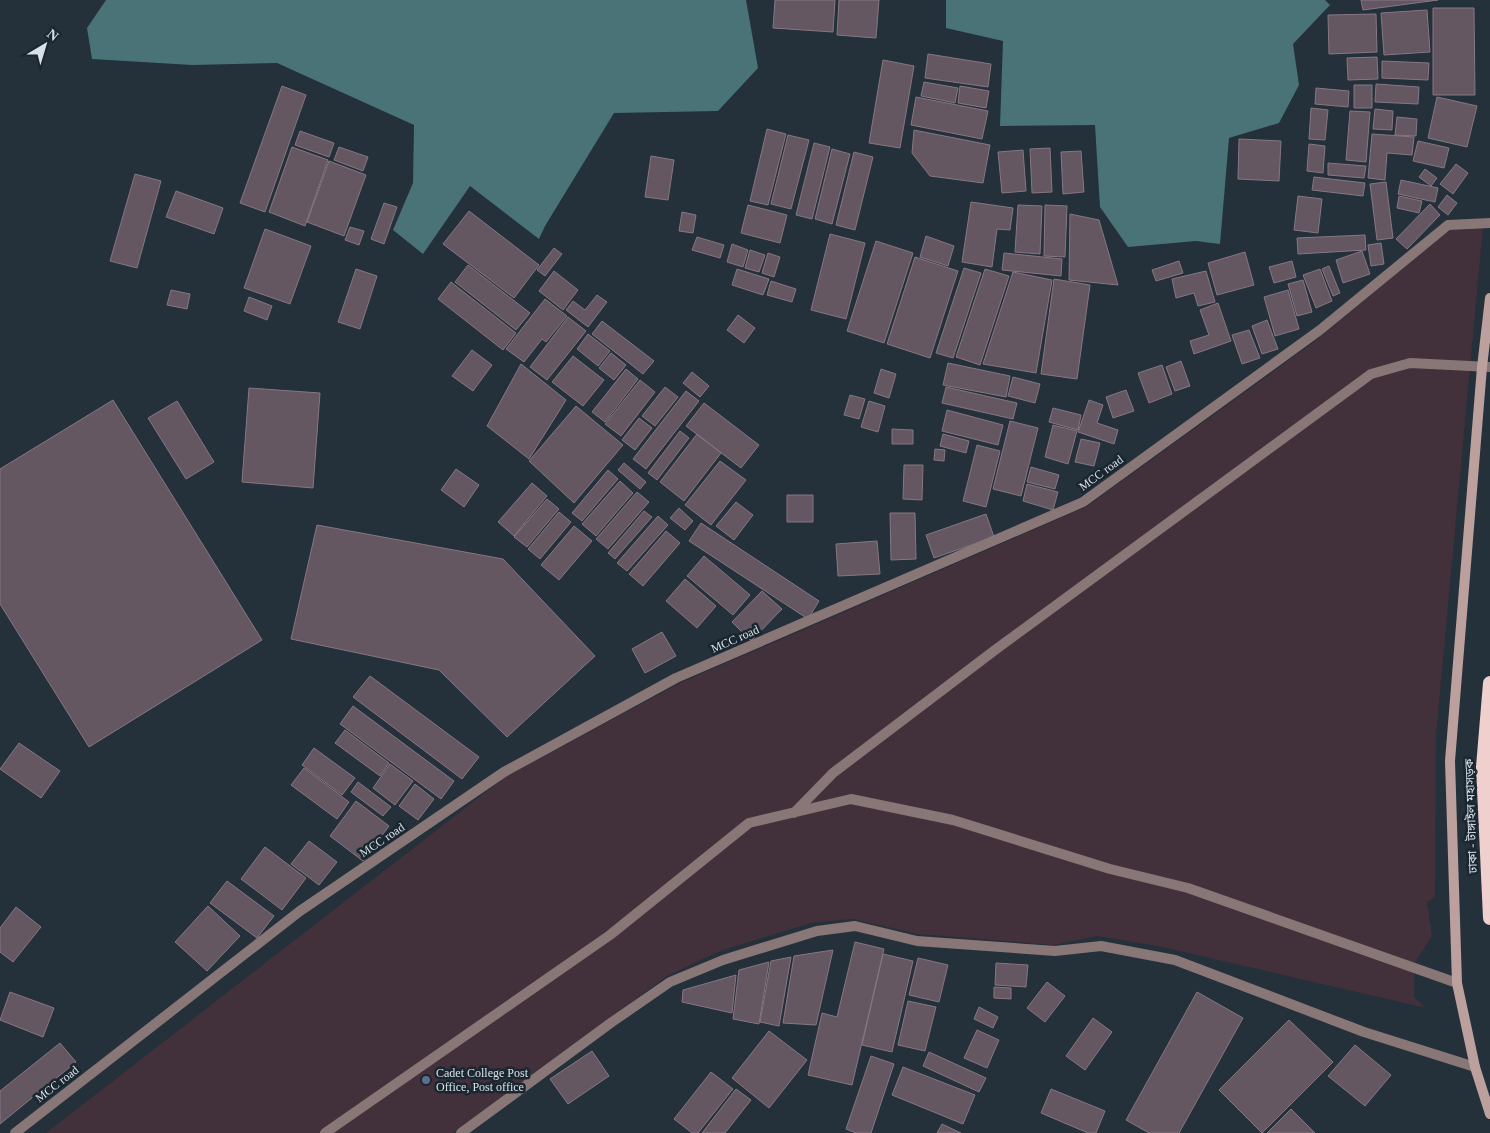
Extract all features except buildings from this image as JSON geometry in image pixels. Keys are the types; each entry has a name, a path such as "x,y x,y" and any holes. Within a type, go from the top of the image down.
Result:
{"highway":[{"name":"ঢাকা - টাঙ্গাইল মহাসড়ক","path":"1490,683 1483,767 1490,918"}],"main road":[{"path":"1490,298 1486,367 1450,761 1457,983 1475,1067 1490,1114"}],"street":[{"name":"MCC road","path":"14,1133 300,911 504,772 676,678 1083,502 1320,330 1448,225 1490,223"},
{"path":"794,813 833,773 995,650 1371,374 1410,364 1486,367"},
{"path":"325,1133 610,935 749,823 851,799 953,820 1110,869 1188,888 1457,983"},
{"path":"460,1133 670,982 723,960 817,931 855,926 917,941 1055,951 1101,946 1175,960 1364,1032 1475,1067"}],"shaded area":[{"path":"106,0 746,0 758,68 718,111 614,113 539,239 470,186 423,254 393,230 413,183 414,125 277,63 192,65 92,59 87,28"},
{"path":"946,0 1325,0 1330,5 1293,44 1299,85 1279,123 1229,138 1220,244 1196,241 1128,247 1100,207 1095,125 1000,126 1003,41 946,28"},
{"path":"1453,227 1483,227 1436,735 1435,897 1427,902 1432,936 1414,964 1414,997 1426,1008 1158,946 1097,936 1054,945 917,934 853,919 811,923 720,951 667,976 453,1133 46,1133 505,777 680,683 1086,507 1314,342"}],"place":[{"name":"Cadet College Post Office, Post office","path":"426,1080"}]}
